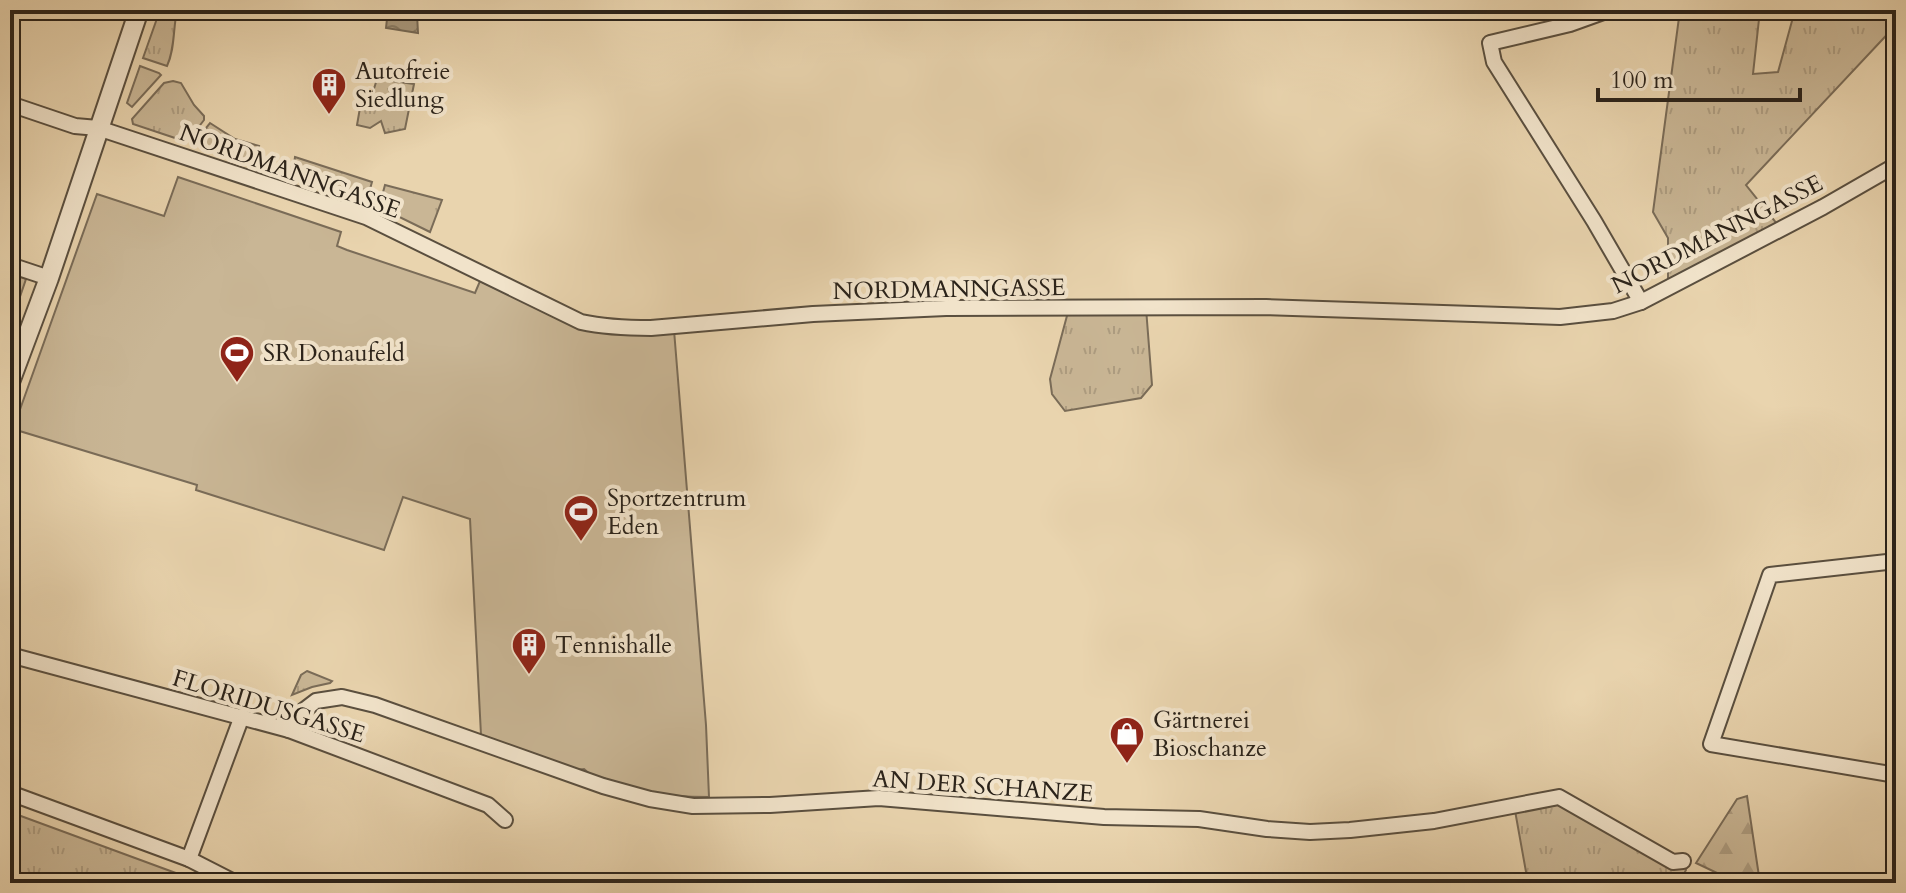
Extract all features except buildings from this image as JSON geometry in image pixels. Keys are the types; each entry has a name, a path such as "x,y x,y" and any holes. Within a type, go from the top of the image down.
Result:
{"street":[{"path":"10,382 49,278 139,10"},
{"path":"1609,10 1570,24 1490,43 1494,62 1641,302"},
{"name":"NORDMANNGASSE","path":"10,104 75,126 98,128 366,217 581,322 598,326 651,328 813,314 946,308 1298,307 1560,317 1613,311 1641,302 1823,207 1896,165"},
{"path":"10,265 49,278"},
{"path":"1896,561 1770,575 1711,744 1896,775"},
{"name":"FLORIDUSGASSE","path":"10,655 289,730 488,805 505,820"},
{"name":"AN DER SCHANZE","path":"289,730 299,714 316,701 342,697 375,705 603,786 650,799 693,806 879,798 1104,817 1199,819 1310,832 1434,821 1559,797 1673,862 1683,861"},
{"path":"189,859 242,716"},
{"path":"10,793 189,859 236,883"}],"green space":[{"path":"160,10 177,10 167,66 143,58"},
{"path":"1680,10 1760,10 1753,74 1778,72 1795,10 1896,10 1896,25 1746,185 1777,224 1668,282 1668,238 1653,212"},
{"path":"140,66 161,75 132,107 127,103"},
{"path":"377,79 414,84 405,129 385,133 381,121 370,128 357,125 361,102 372,95"},
{"path":"164,83 181,83 204,116 187,142 133,124 132,119"},
{"path":"210,123 235,139 259,146 253,165 197,145 197,139"},
{"path":"295,157 372,182 366,203 292,178"},
{"path":"178,177 341,232 337,246 347,250 475,293 480,281 581,329 628,334 674,330 709,797 661,794 609,784 584,769 576,770 481,735 470,519 403,497 384,550 196,490 197,485 13,429 97,194 164,216"},
{"path":"385,185 442,200 430,232 379,207"},
{"path":"10,273 26,279 10,326"},
{"path":"1146,308 1152,385 1141,398 1065,411 1052,394 1050,379 1068,312"},
{"path":"307,671 332,681 292,695 301,675"},
{"path":"1747,796 1760,883 1738,883 1696,863 1737,799"},
{"path":"1559,797 1683,861 1686,870 1679,883 1528,883 1514,805"},
{"path":"10,812 203,883 10,883"}],"water":[{"path":"388,10 412,10 417,14 418,33 386,28"}],"place":[{"name":"Autofreie Siedlung","path":"329,116"},
{"name":"SR Donaufeld","path":"237,384"},
{"name":"Sportzentrum Eden","path":"581,543"},
{"name":"Tennishalle","path":"529,676"},
{"name":"Gärtnerei Bioschanze","path":"1127,765"}]}
